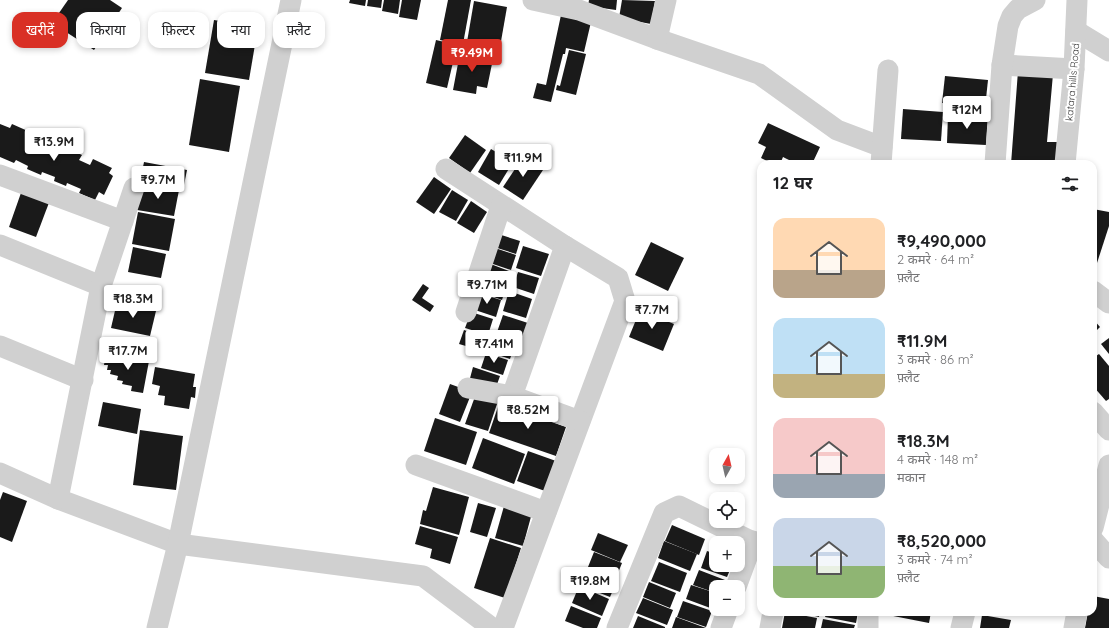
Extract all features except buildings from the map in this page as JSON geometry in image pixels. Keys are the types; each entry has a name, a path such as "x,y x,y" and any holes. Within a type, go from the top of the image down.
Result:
{"street":[{"path":"157,628 178,544 292,0"},
{"path":"534,0 580,5 657,39 759,74 837,130 881,155 888,70"},
{"path":"657,39 666,0"},
{"path":"995,160 1002,65 1008,26 1012,16 1018,8 1035,0"},
{"name":"katara hills Road","path":"1065,160 1074,69 1077,0"},
{"path":"1076,31 1109,51"},
{"path":"1002,65 1074,69"},
{"path":"446,169 501,206 618,278 625,301 503,628"},
{"path":"0,175 123,221"},
{"path":"58,499 101,286 134,188"},
{"path":"466,312 501,206"},
{"path":"0,245 101,286"},
{"path":"512,396 565,246"},
{"path":"1097,294 1109,303"},
{"path":"0,346 83,380"},
{"path":"468,388 512,396 580,421"},
{"path":"1097,416 1109,430"},
{"path":"416,465 546,512"},
{"path":"1097,512 1109,465"},
{"path":"0,473 58,499 178,544 423,576 492,628"},
{"path":"617,628 664,512 679,506 757,543 739,580"},
{"path":"1097,544 1109,558"},
{"path":"721,628 725,616"},
{"path":"770,628 772,616"},
{"path":"961,628 963,616"},
{"path":"1074,628 1076,616"}]}
